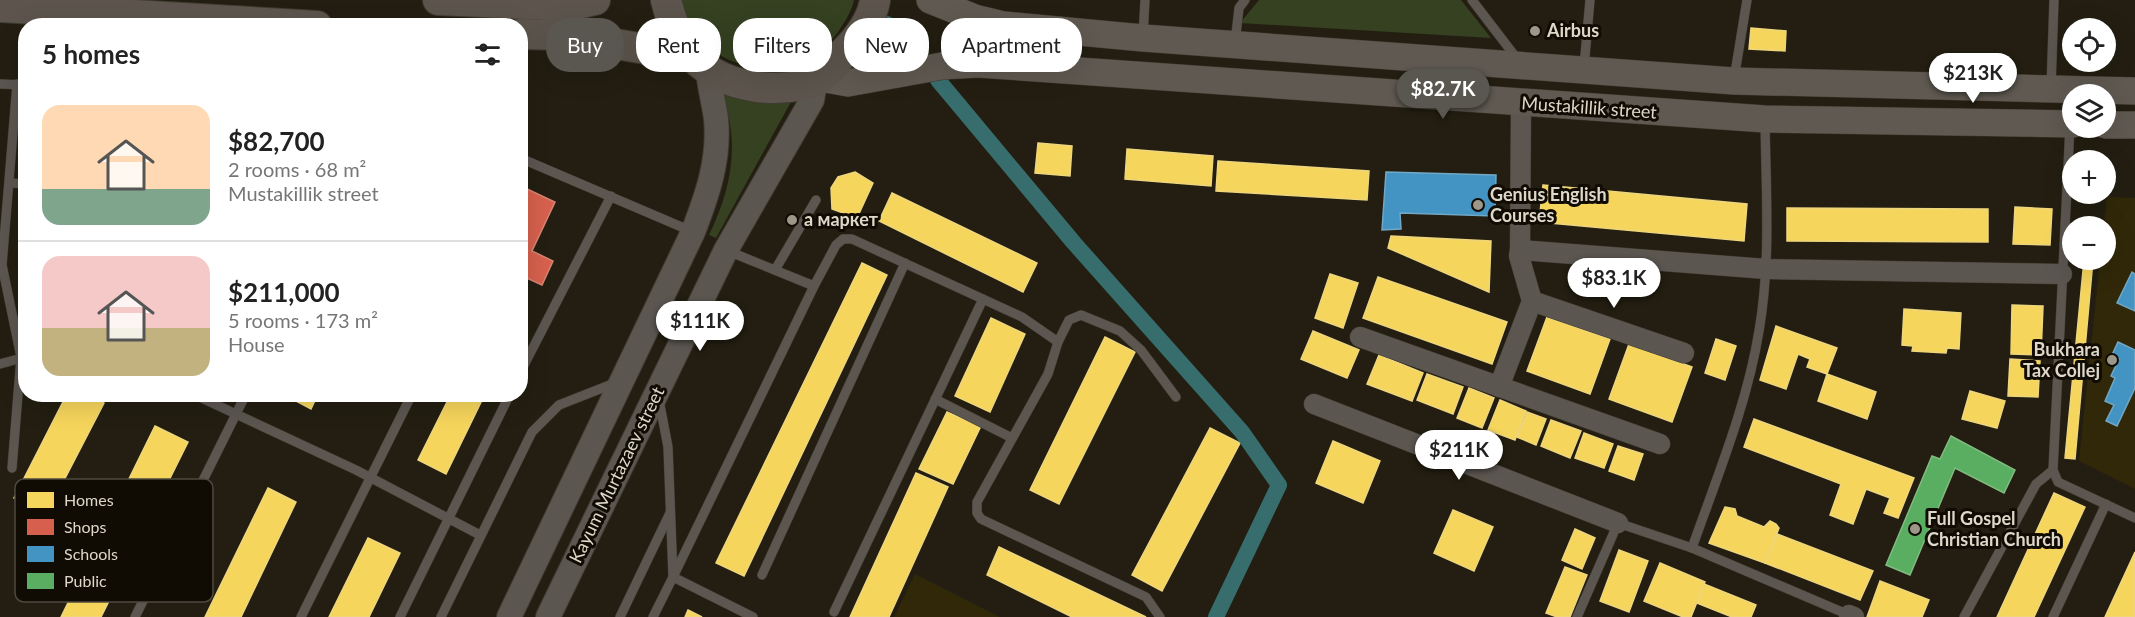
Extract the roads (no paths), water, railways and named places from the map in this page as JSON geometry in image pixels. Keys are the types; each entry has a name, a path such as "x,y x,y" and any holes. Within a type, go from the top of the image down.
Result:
{"main road":[{"path":"438,0 569,6 595,0"},
{"path":"666,0 670,18"},
{"path":"818,78 862,31 875,0"},
{"name":"Mustakillik street","path":"930,0 975,18"},
{"path":"983,0 998,18"},
{"path":"0,7 184,18"},
{"name":"Mustakillik street","path":"1082,32 1734,81 2135,91"},
{"name":"Mustakillik street","path":"528,34 562,35 636,50"},
{"name":"Mustakillik street","path":"718,72 741,84 777,88 818,78 848,83 942,66 978,64 1765,119 2062,124"},
{"path":"1530,104 1534,67"},
{"path":"1995,123 1997,88"},
{"path":"2116,125 2135,125"}],"street":[{"name":"Kayum Murtazaev street","path":"509,617 693,232 710,189 716,155 716,118 703,72"},
{"name":"Kayum Murtazaev street","path":"548,617 726,250 812,100 818,78"},
{"path":"1499,387 1532,301 1519,256 1530,104"},
{"path":"1520,250 1766,269 2062,274"},
{"path":"1532,301 1684,353"},
{"path":"1360,337 1660,444"},
{"path":"1314,404 1618,523"}],"lane":[{"path":"1143,38 1145,0"},
{"path":"1234,45 1239,8 1245,0"},
{"path":"1472,0 1534,67"},
{"path":"1584,69 1590,0"},
{"path":"1734,81 1747,0"},
{"path":"2051,90 2054,0"},
{"path":"0,84 18,85"},
{"path":"18,112 1,265 18,336"},
{"path":"1692,548 1742,402 1759,331 1766,269 1765,119"},
{"path":"2071,138 2053,470 2058,482 2135,518"},
{"path":"528,161 693,232"},
{"path":"10,183 18,184"},
{"path":"528,357 610,196"},
{"path":"775,270 816,200"},
{"path":"653,617 814,286 836,245 843,239 852,239 1022,317 1058,342"},
{"path":"726,250 814,286"},
{"path":"762,575 905,263"},
{"path":"834,612 983,299"},
{"path":"1160,617 1146,597 981,519 977,513 977,502 1048,374 1058,342 1069,320 1081,315 1120,331 1141,350 1176,397"},
{"path":"0,364 18,359"},
{"path":"441,617 532,432 560,405 623,380"},
{"path":"657,392 666,429 673,577"},
{"path":"935,399 1012,438"},
{"path":"12,468 19,402"},
{"path":"209,402 372,479 480,535"},
{"path":"204,479 242,402"},
{"path":"301,617 372,479 408,402"},
{"path":"400,617 506,402"},
{"path":"1964,617 2036,484 2053,470"},
{"path":"2053,617 2106,504"},
{"path":"620,617 671,511"},
{"path":"1577,617 1618,523 1692,548 1851,616"},
{"path":"673,577 753,617"},
{"path":"135,617 142,602"}],"waterway":[{"path":"938,80 1074,243 1242,432 1279,485 1216,617"}],"place":[{"name":"Airbus","path":"1535,31"},
{"name":"Genius English Courses","path":"1478,205"},
{"name":"а маркет","path":"792,220"},
{"name":"Bukhara Tax Collej","path":"2112,360"},
{"name":"Full Gospel Christian Church","path":"1915,529"}]}
